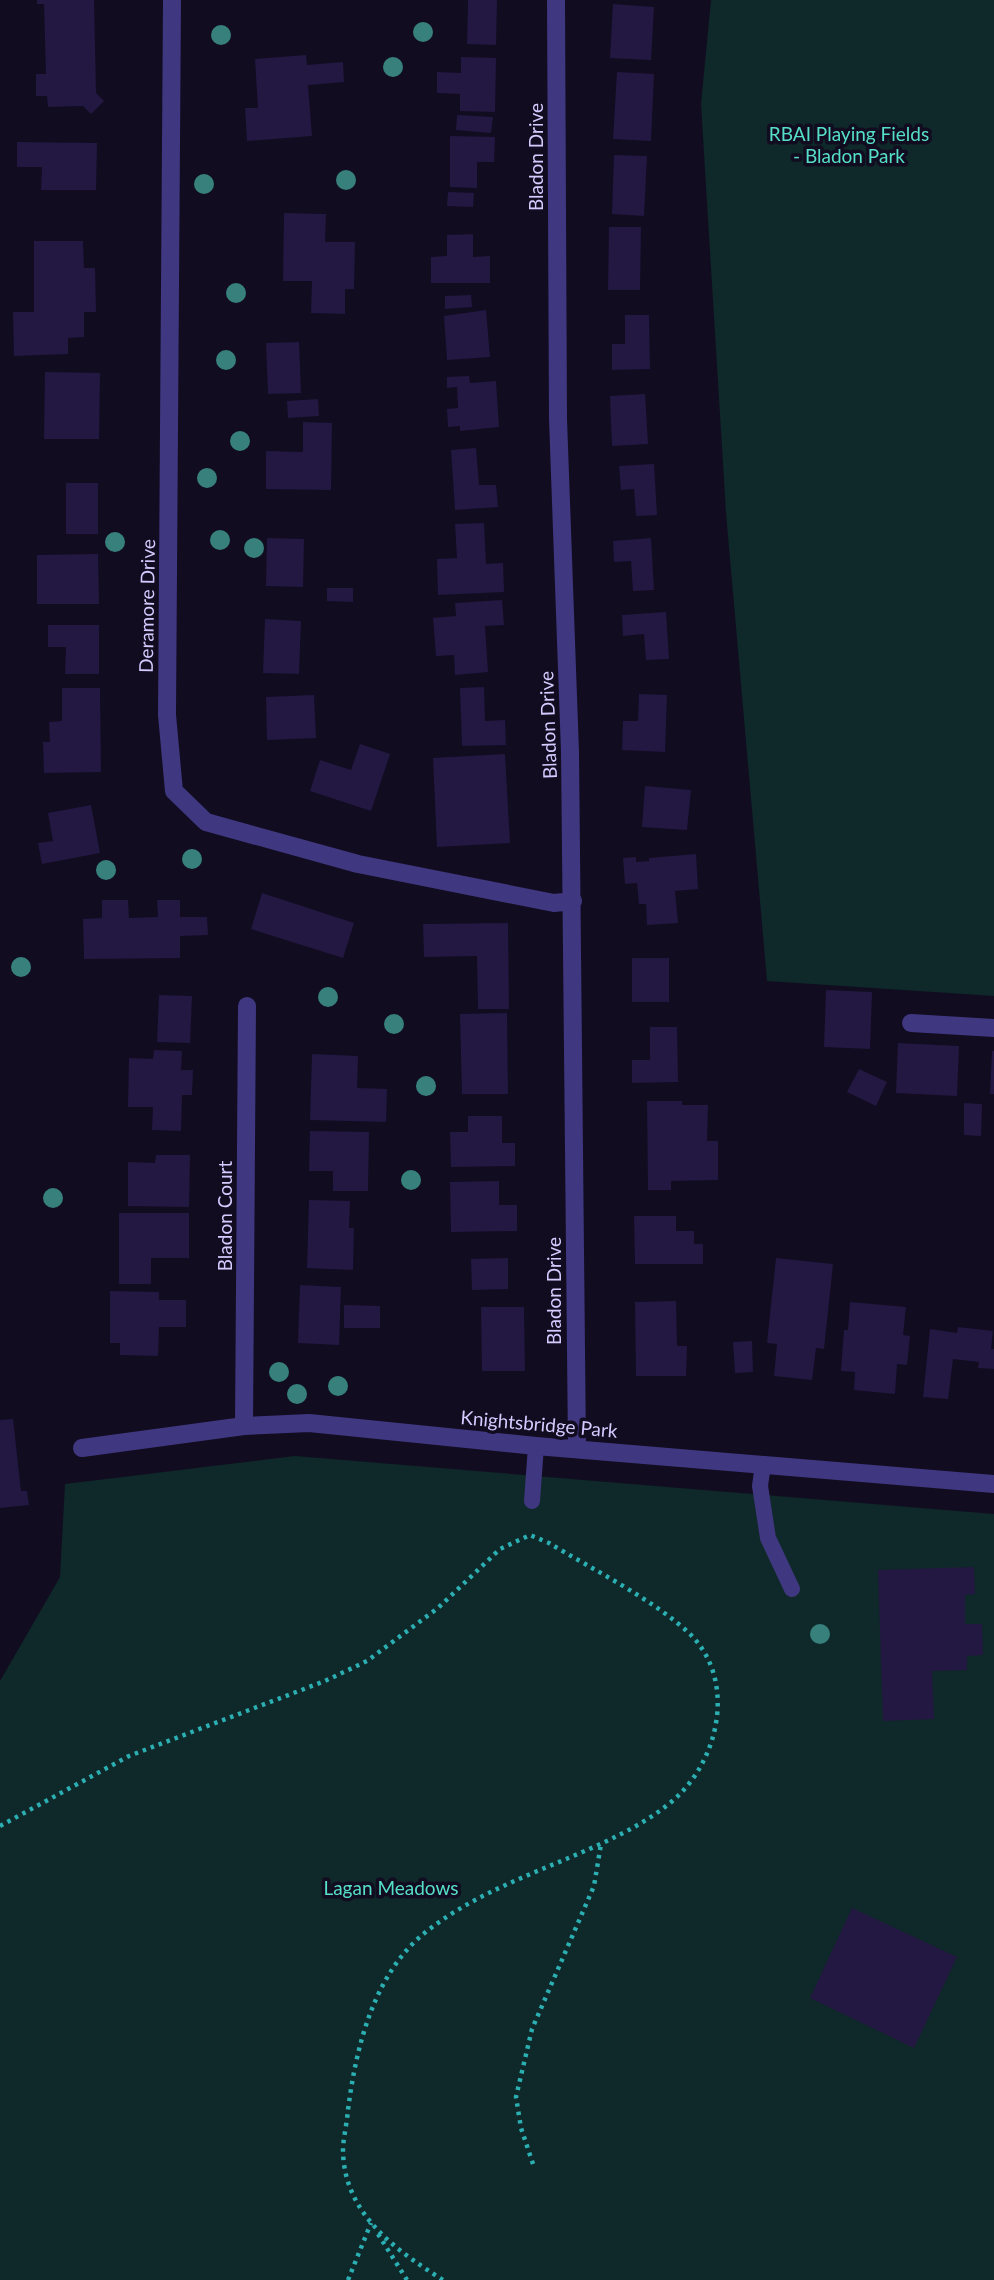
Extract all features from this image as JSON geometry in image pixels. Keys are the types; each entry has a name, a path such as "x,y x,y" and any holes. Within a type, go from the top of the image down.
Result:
{"street":[{"name":"Deramore Drive","path":"172,0 167,715 174,791 206,822 358,864 554,903 573,901"},
{"name":"Bladon Drive","path":"556,0 558,419 573,901 577,1449"},
{"name":"Bladon Court","path":"244,1426 247,1006"},
{"path":"911,1023 994,1028"},
{"name":"Knightsbridge Park","path":"82,1448 244,1426 309,1423 536,1446 994,1484"}],"lane":[{"path":"532,1502 536,1446"},
{"path":"763,1464 760,1486 768,1538 792,1589"}],"path":[{"path":"0,1826 129,1756 326,1681 367,1661 438,1608 500,1549 530,1535 662,1611 692,1636 712,1664 718,1708 715,1731 703,1763 682,1792 656,1814 601,1843 515,1880 461,1909 426,1932 400,1957 371,2013 359,2050 343,2148 346,2172 353,2194 407,2280"},
{"path":"533,2164 521,2128 516,2097 532,2029 594,1886 601,1843"},
{"path":"348,2280 371,2223"},
{"path":"371,2223 390,2244 443,2280"}],"green space":[{"name":"RBAI Playing Fields - Bladon Park","path":"711,0 994,0 994,996 767,981 726,513 701,104"},
{"name":"Lagan Meadows","path":"295,1456 994,1514 994,2280 0,2280 0,1681 60,1577 65,1484"}],"building":[{"path":"37,0 94,0 96,93 104,101 91,114 83,106 48,107 47,96 36,96 36,74 46,74 44,4 37,4"},
{"path":"468,0 497,0 496,45 467,44"},
{"path":"613,4 654,7 651,60 610,58"},
{"path":"306,55 307,65 343,62 344,82 308,85 312,136 247,141 245,108 258,108 255,59"},
{"path":"461,57 496,58 495,112 460,111 460,94 437,93 437,72 461,73"},
{"path":"617,72 654,74 651,141 613,139"},
{"path":"457,115 493,117 491,133 456,130"},
{"path":"450,136 495,137 494,162 477,162 477,188 450,187"},
{"path":"17,142 97,143 96,190 41,190 42,167 17,167"},
{"path":"614,155 647,156 644,216 612,214"},
{"path":"448,192 474,193 473,207 447,206"},
{"path":"284,213 326,214 325,242 355,242 354,289 345,289 345,314 311,313 312,281 283,281"},
{"path":"609,227 641,227 640,290 608,290"},
{"path":"473,234 473,257 490,256 490,283 431,283 431,257 447,256 447,235"},
{"path":"34,241 83,241 84,268 95,268 96,312 84,312 84,337 68,338 68,354 14,356 13,312 34,312"},
{"path":"471,295 472,307 445,309 445,296"},
{"path":"486,310 490,357 447,360 444,316"},
{"path":"625,315 649,315 650,369 612,370 612,344 625,344"},
{"path":"299,342 301,393 268,394 266,343"},
{"path":"45,372 100,373 99,439 44,439"},
{"path":"469,376 470,383 496,381 499,427 460,431 460,426 448,427 447,409 458,408 457,387 447,388 447,377"},
{"path":"645,394 648,444 612,446 610,396"},
{"path":"318,399 319,416 288,418 287,401"},
{"path":"303,422 332,423 331,490 266,489 266,451 303,452"},
{"path":"476,448 479,485 496,485 498,507 455,510 451,450"},
{"path":"654,464 657,515 636,516 634,489 621,490 619,466"},
{"path":"66,483 98,483 98,534 66,534"},
{"path":"484,523 486,564 503,563 504,592 438,595 437,559 457,558 455,524"},
{"path":"267,538 304,539 303,587 266,586"},
{"path":"651,538 654,590 633,591 631,561 614,562 613,541"},
{"path":"98,554 99,604 37,604 37,555"},
{"path":"327,588 353,588 353,602 327,601"},
{"path":"502,600 504,625 485,626 488,672 455,675 454,655 436,656 433,618 456,616 455,603"},
{"path":"666,612 669,659 646,660 644,634 623,636 622,615"},
{"path":"265,619 301,621 299,674 263,673"},
{"path":"48,625 99,625 99,674 65,674 66,647 48,647"},
{"path":"484,687 485,721 505,720 506,745 462,746 460,688"},
{"path":"62,688 100,688 101,772 44,773 43,742 50,742 49,722 62,721"},
{"path":"639,694 667,695 665,752 622,750 623,721 638,721"},
{"path":"314,695 316,738 267,740 266,697"},
{"path":"360,744 390,754 371,811 310,791 320,760 351,770"},
{"path":"505,754 510,843 437,847 433,758"},
{"path":"645,786 691,790 687,830 642,827"},
{"path":"91,805 100,853 42,864 38,843 53,841 48,813"},
{"path":"696,854 698,889 675,891 678,923 647,925 646,904 639,904 637,883 625,884 623,858 636,857 636,862 649,861 649,858"},
{"path":"262,893 354,923 343,958 251,929"},
{"path":"102,900 128,900 129,918 158,917 157,900 180,900 180,917 207,917 208,935 180,936 180,958 84,959 83,919 102,918"},
{"path":"508,923 509,1009 478,1009 477,956 424,957 423,924"},
{"path":"632,958 669,958 669,1002 632,1002"},
{"path":"826,990 872,992 870,1049 824,1047"},
{"path":"159,995 192,996 190,1043 157,1042"},
{"path":"507,1013 508,1094 462,1094 460,1014"},
{"path":"650,1027 677,1027 678,1082 632,1083 632,1060 650,1060"},
{"path":"898,1043 959,1046 957,1096 896,1093"},
{"path":"154,1050 182,1051 181,1070 193,1070 192,1095 182,1095 181,1131 152,1130 153,1107 128,1107 129,1058 153,1059"},
{"path":"992,1051 994,1094 990,1094"},
{"path":"312,1054 358,1056 357,1088 387,1089 386,1122 310,1120"},
{"path":"859,1069 887,1082 876,1106 847,1092"},
{"path":"647,1101 682,1101 682,1105 708,1105 707,1141 718,1141 718,1180 671,1181 671,1190 648,1190"},
{"path":"964,1103 982,1104 981,1136 964,1135"},
{"path":"468,1116 502,1116 502,1143 515,1143 515,1166 451,1167 450,1132 468,1132"},
{"path":"310,1131 369,1132 368,1191 333,1191 333,1171 309,1171"},
{"path":"156,1155 190,1155 189,1207 128,1206 128,1162 155,1163"},
{"path":"499,1181 499,1205 517,1205 517,1231 451,1232 450,1182"},
{"path":"309,1200 350,1201 349,1228 354,1228 353,1270 307,1268"},
{"path":"119,1213 189,1213 189,1258 151,1258 151,1284 119,1284"},
{"path":"634,1216 676,1216 676,1231 694,1231 694,1244 703,1244 703,1264 635,1264"},
{"path":"508,1258 508,1289 472,1290 471,1259"},
{"path":"776,1258 833,1264 824,1349 816,1348 812,1380 774,1376 777,1344 767,1343"},
{"path":"300,1285 341,1287 339,1345 298,1343"},
{"path":"110,1291 159,1292 159,1300 186,1300 186,1327 159,1327 158,1356 120,1355 120,1343 110,1343"},
{"path":"676,1301 677,1346 687,1346 686,1376 636,1376 635,1302"},
{"path":"850,1302 906,1307 903,1335 910,1336 907,1365 897,1364 895,1394 854,1390 855,1372 841,1371 844,1330 848,1330"},
{"path":"344,1305 380,1306 380,1328 344,1328"},
{"path":"481,1307 524,1307 525,1371 482,1371"},
{"path":"958,1327 993,1331 991,1349 994,1349 994,1369 978,1368 979,1362 953,1359 948,1399 923,1397 930,1329 957,1333"},
{"path":"752,1341 753,1372 735,1373 733,1342"},
{"path":"13,1419 21,1491 27,1491 29,1505 0,1508 0,1420"},
{"path":"974,1567 975,1594 965,1595 965,1624 982,1624 983,1655 967,1656 967,1670 932,1671 934,1719 883,1721 878,1570"},
{"path":"852,1908 957,1957 914,2048 810,1998"}]}
